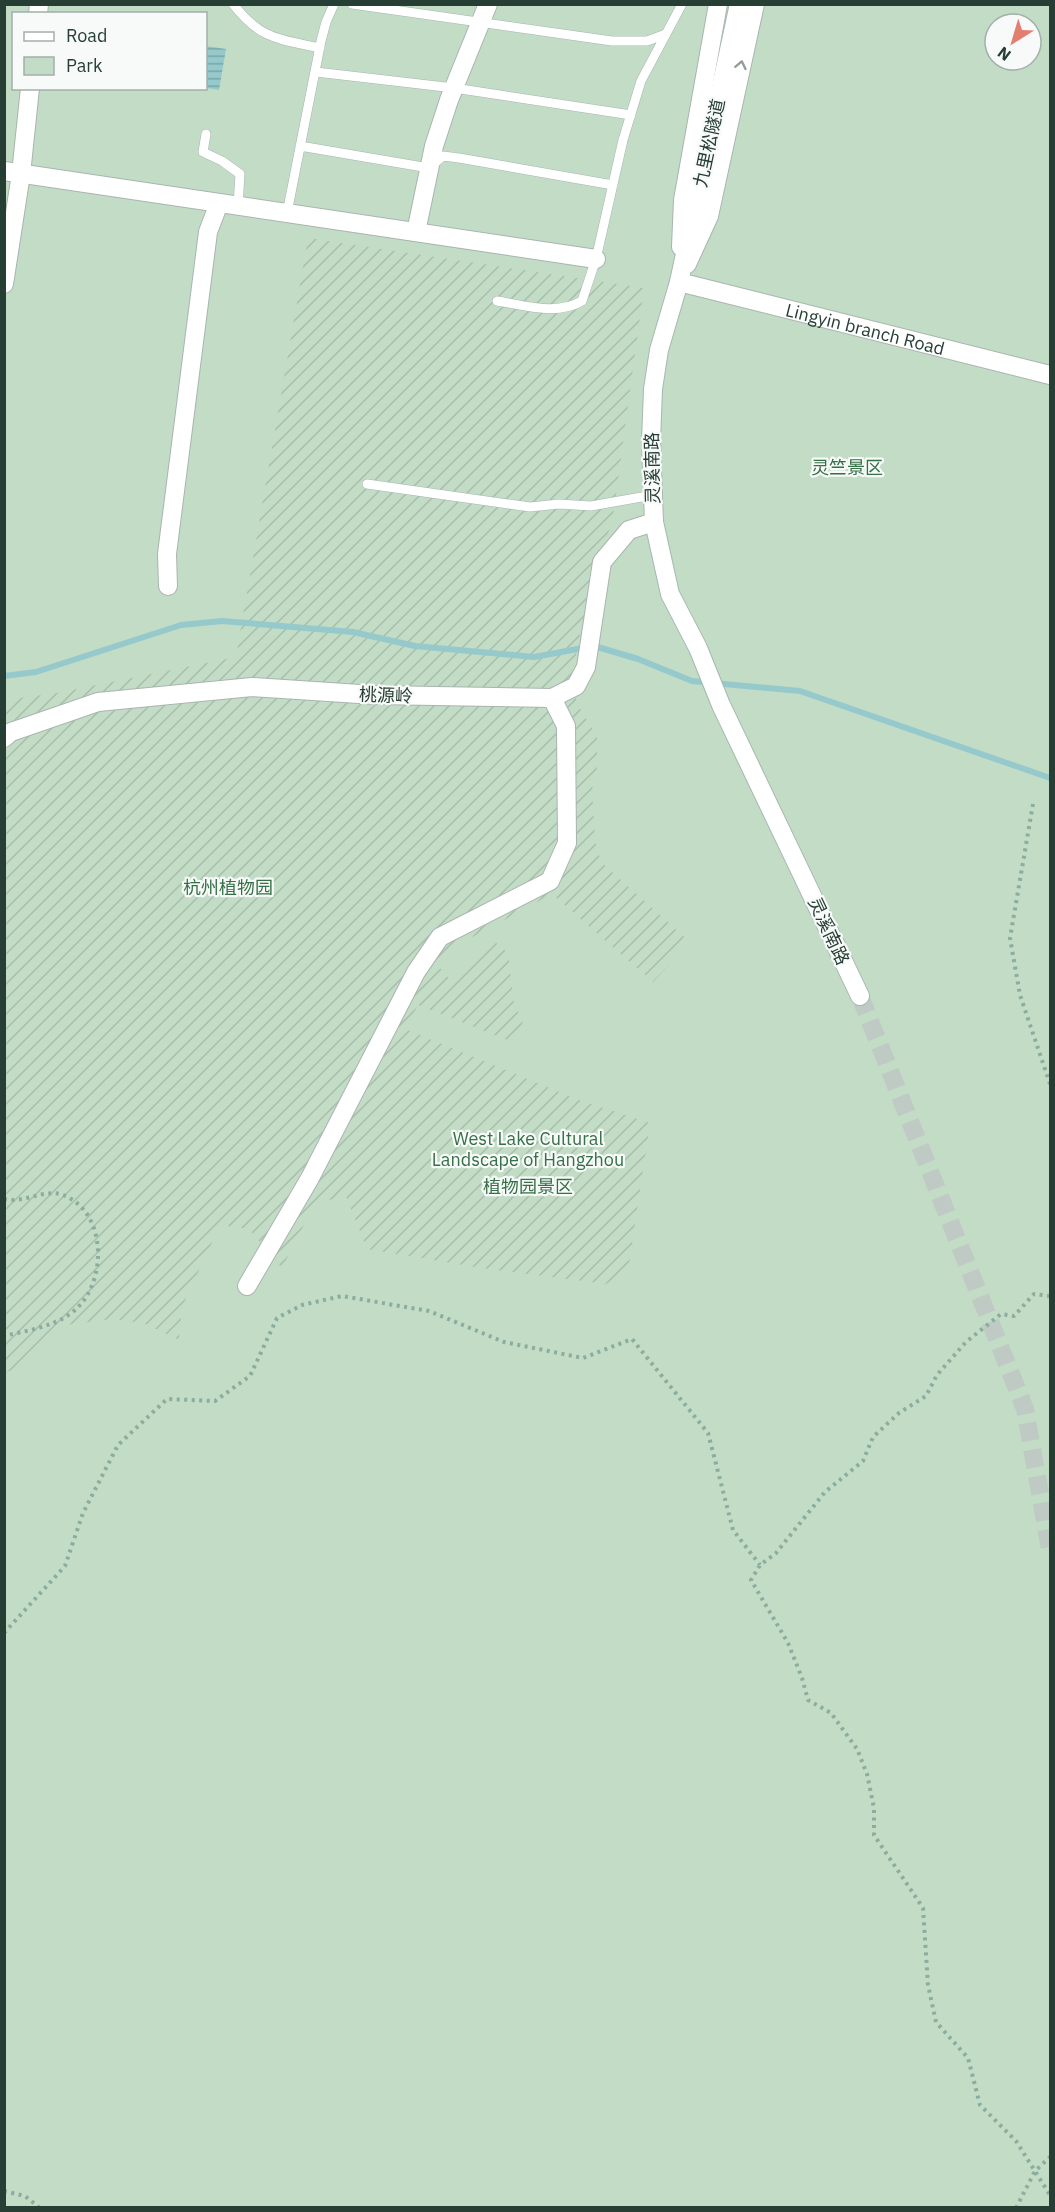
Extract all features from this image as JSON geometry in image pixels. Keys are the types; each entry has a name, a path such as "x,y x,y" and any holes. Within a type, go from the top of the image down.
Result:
{"street":[{"path":"679,282 684,200 718,4"},
{"name":"九里松隧道","path":"679,282 739,4"},
{"path":"679,282 709,216 755,4"},
{"path":"416,232 434,146 454,88 485,13"},
{"path":"4,284 13,173 30,90"},
{"path":"13,173 596,259"},
{"path":"168,586 167,554 208,232 219,203"},
{"name":"Lingyin branch Road","path":"679,282 1050,375"},
{"name":"灵溪南路","path":"679,282 659,350 653,389 651,441 654,522 670,594 698,648 721,705 860,996"},
{"path":"247,1286 310,1178 416,972 440,937 550,881 567,843 566,726 552,698 576,686 586,667 602,562 629,530 654,522"},
{"name":"桃源岭","path":"4,738 11,732 98,702 252,687 375,695 552,698"}],"lane":[{"path":"233,4 254,27 270,37 320,48"},
{"path":"287,213 320,48 326,22 334,4"},
{"path":"352,4 485,13 612,41 646,41 666,34"},
{"path":"497,301 553,310 573,306 582,301 596,259 622,140 641,81 682,4"},
{"path":"316,72 454,88 631,115"},
{"path":"206,134 203,152 222,161 240,174 238,206"},
{"path":"300,146 429,168 443,156 613,185"},
{"path":"367,484 530,507 560,504 591,506 653,495"}],"path":[{"path":"1033,804 1010,938 1020,995 1050,1084"},
{"path":"4,1199 14,1202 53,1193 63,1195 78,1203 86,1212 98,1250 98,1267 94,1281 78,1307 69,1315 52,1323 4,1336"},
{"path":"1050,1296 1034,1294 1014,1316 1001,1314 966,1342 937,1375 926,1396 899,1413 873,1437 863,1461 825,1492 776,1553 760,1565 751,1580 788,1643 808,1700 831,1713 857,1749 867,1774 874,1808 874,1835 923,1908 928,1985 936,2022 968,2058 980,2105 1016,2141 1050,2195"},
{"path":"4,1633 65,1566 83,1514 118,1444 167,1399 215,1401 250,1376 277,1318 302,1305 342,1296 429,1311 504,1342 583,1358 632,1339 708,1433 733,1530 760,1565"},
{"path":"1016,2208 1035,2171 1050,2157"},
{"path":"4,2192 24,2196 40,2208"}],"green space":[{"name":"植物园景区","path":"5,5 1050,5 1050,2207 5,2208"},
{"name":"杭州植物园","path":"308,238 644,288 613,516 581,629 572,676 577,704 597,736 597,768 592,789 595,841 601,862 690,942 653,982 552,894 463,942 440,968 452,982 495,942 508,953 514,1005 523,1021 515,1043 418,1005 405,1029 579,1100 650,1123 628,1271 606,1284 481,1268 367,1249 346,1196 315,1203 282,1268 249,1229 220,1225 182,1307 179,1340 143,1323 112,1319 58,1326 29,1362 5,1373 4,700 57,693 236,657"}],"water":[{"path":"207,46 226,49 219,90 207,88"}],"waterway":[{"path":"4,676 36,672 181,625 222,621 353,632 415,646 534,657 594,646 638,659 692,681 800,691 1050,778"}],"tunnel":[{"path":"860,996 1025,1409 1050,1549"}],"park label":[{"name":"灵竺景区","path":"847,467"},
{"name":"West Lake Cultural Landscape of Hangzhou","path":"528,1148"}]}
